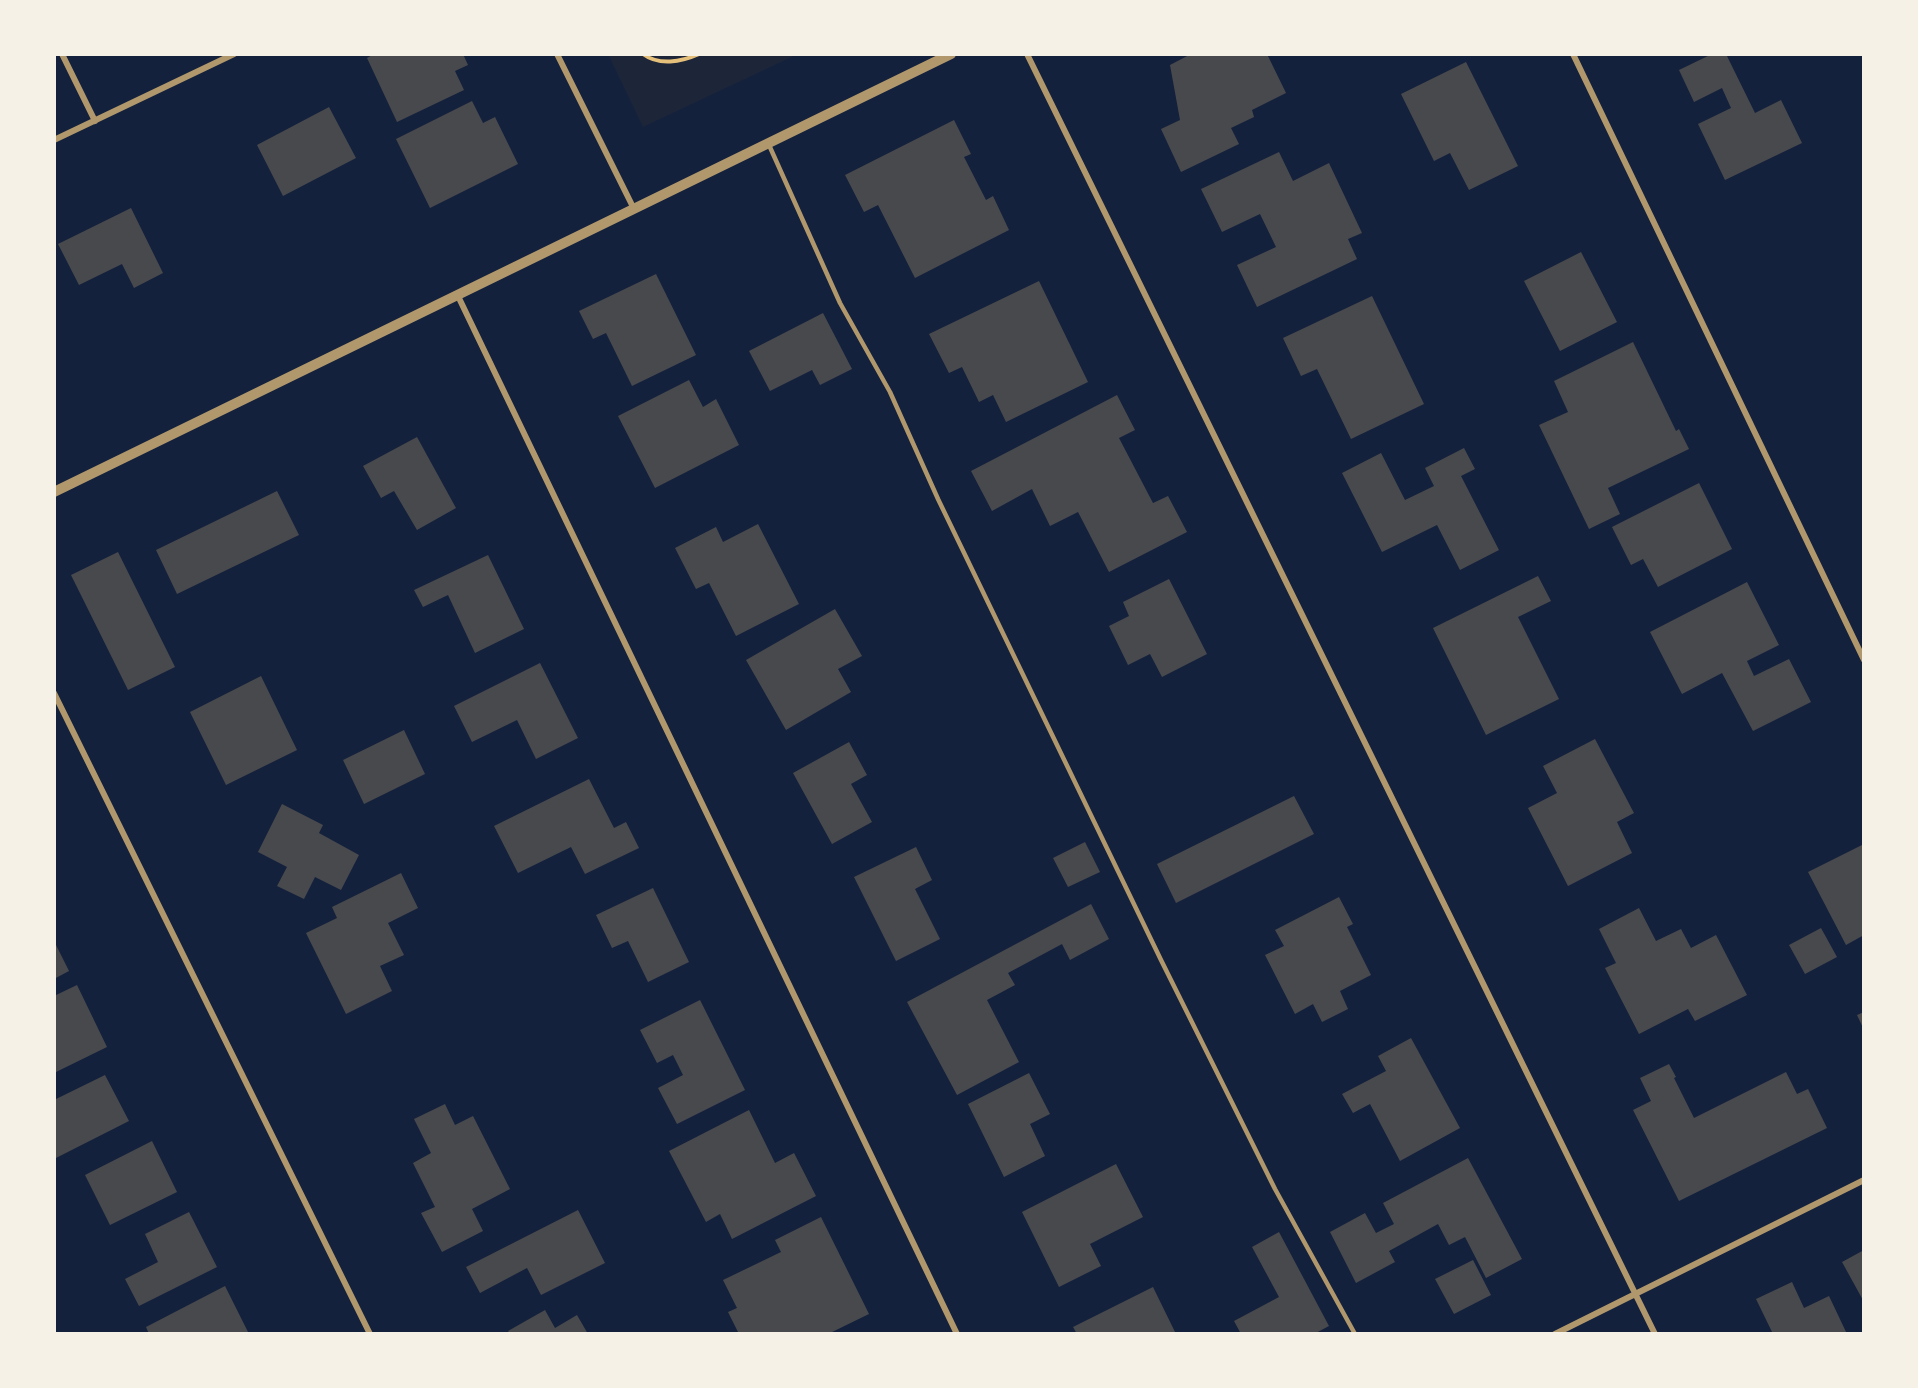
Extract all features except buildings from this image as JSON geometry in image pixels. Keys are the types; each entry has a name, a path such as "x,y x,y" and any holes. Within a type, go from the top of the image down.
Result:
{"street":[{"path":"62,54 95,121"},
{"path":"54,141 234,54"},
{"path":"557,54 634,209"},
{"path":"54,492 951,54"},
{"path":"1027,54 1655,1334"},
{"path":"1573,54 1864,660"},
{"path":"458,296 957,1334"},
{"path":"54,693 370,1334"},
{"path":"1555,1334 1864,1180"}],"lane":[{"path":"768,143 840,303 890,392 938,499 1167,970 1275,1189 1355,1334"}],"path":[{"path":"643,54 651,60 670,62 686,60 699,54"}],"shaded area":[{"path":"608,54 798,54 643,127"}]}
